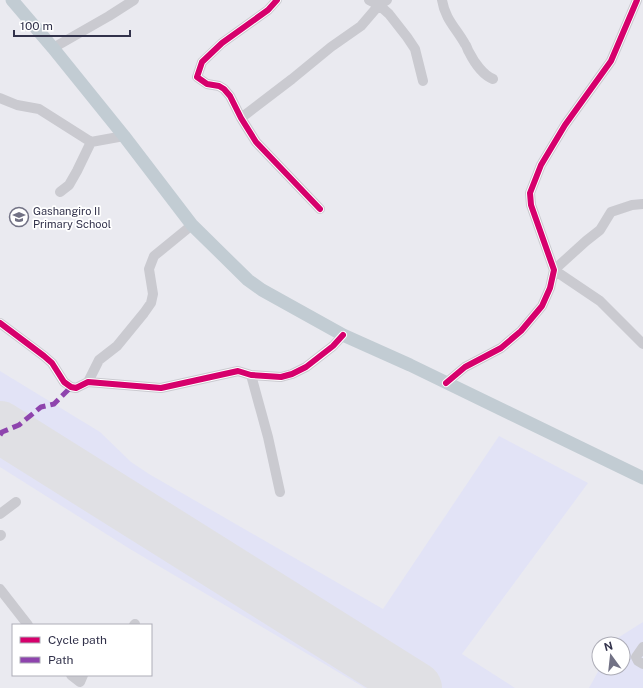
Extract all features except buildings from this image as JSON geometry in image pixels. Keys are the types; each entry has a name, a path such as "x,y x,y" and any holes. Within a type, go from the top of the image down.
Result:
{"main road":[{"path":"12,0 124,136 192,225 257,287 344,336 410,365 643,478"}],"street":[{"path":"53,48 134,0"},
{"path":"276,0 268,10 222,43 202,62 197,77 207,84 219,86 224,89 230,96 241,118 256,142 320,209"},
{"path":"369,0 383,3 389,14 407,37 415,49 423,81"},
{"path":"442,0 443,7 448,18 466,44 469,53 477,66 488,77 493,79"},
{"path":"446,383 465,367 501,348 521,331 542,306 550,288 554,270 531,205 530,193 541,165 566,125 611,61 638,0"},
{"path":"241,118 292,79 331,46 361,26 383,3"},
{"path":"0,98 17,105 40,109 91,142 124,136"},
{"path":"60,192 69,185 91,142"},
{"path":"554,270 600,230 611,212 632,205 643,204"},
{"path":"88,382 99,360 117,346 151,303 153,294 149,269 154,256 192,225"},
{"path":"554,270 600,301 643,344"},
{"path":"0,322 52,363 64,382 71,387 76,388 88,382 161,388 238,371 281,377 292,374 306,367 344,336"},
{"path":"251,374 268,437 280,492"},
{"path":"0,514 16,502"},
{"path":"0,589 27,624"},
{"path":"643,647 636,657 638,661 643,664"},
{"path":"73,676 84,682"}],"shaded area":[{"path":"0,371 100,432 131,462 149,474 383,609 499,436 588,483 462,654 515,688 365,688 130,549 0,467"},
{"path":"643,622 643,688 589,688 596,676 631,676 631,636 621,636"}],"runway":[{"path":"0,427 416,688"}],"marked path":[{"path":"0,435 2,432 19,425 41,407 54,404 71,387"}],"cycle path":[{"path":"277,0 268,10 222,43 202,62 197,77 207,84 219,86 224,89 230,96 241,118 256,142 320,209"},
{"path":"446,383 465,367 501,348 521,331 542,306 550,288 554,270 531,205 530,193 541,165 565,125 611,61 637,0"},
{"path":"0,323 44,356 52,363 64,382 71,387 76,388 88,382 161,388 238,371 251,375 281,377 292,374 306,367 333,346 343,335"}],"place":[{"name":"Gashangiro II Primary School","path":"19,217"}]}
